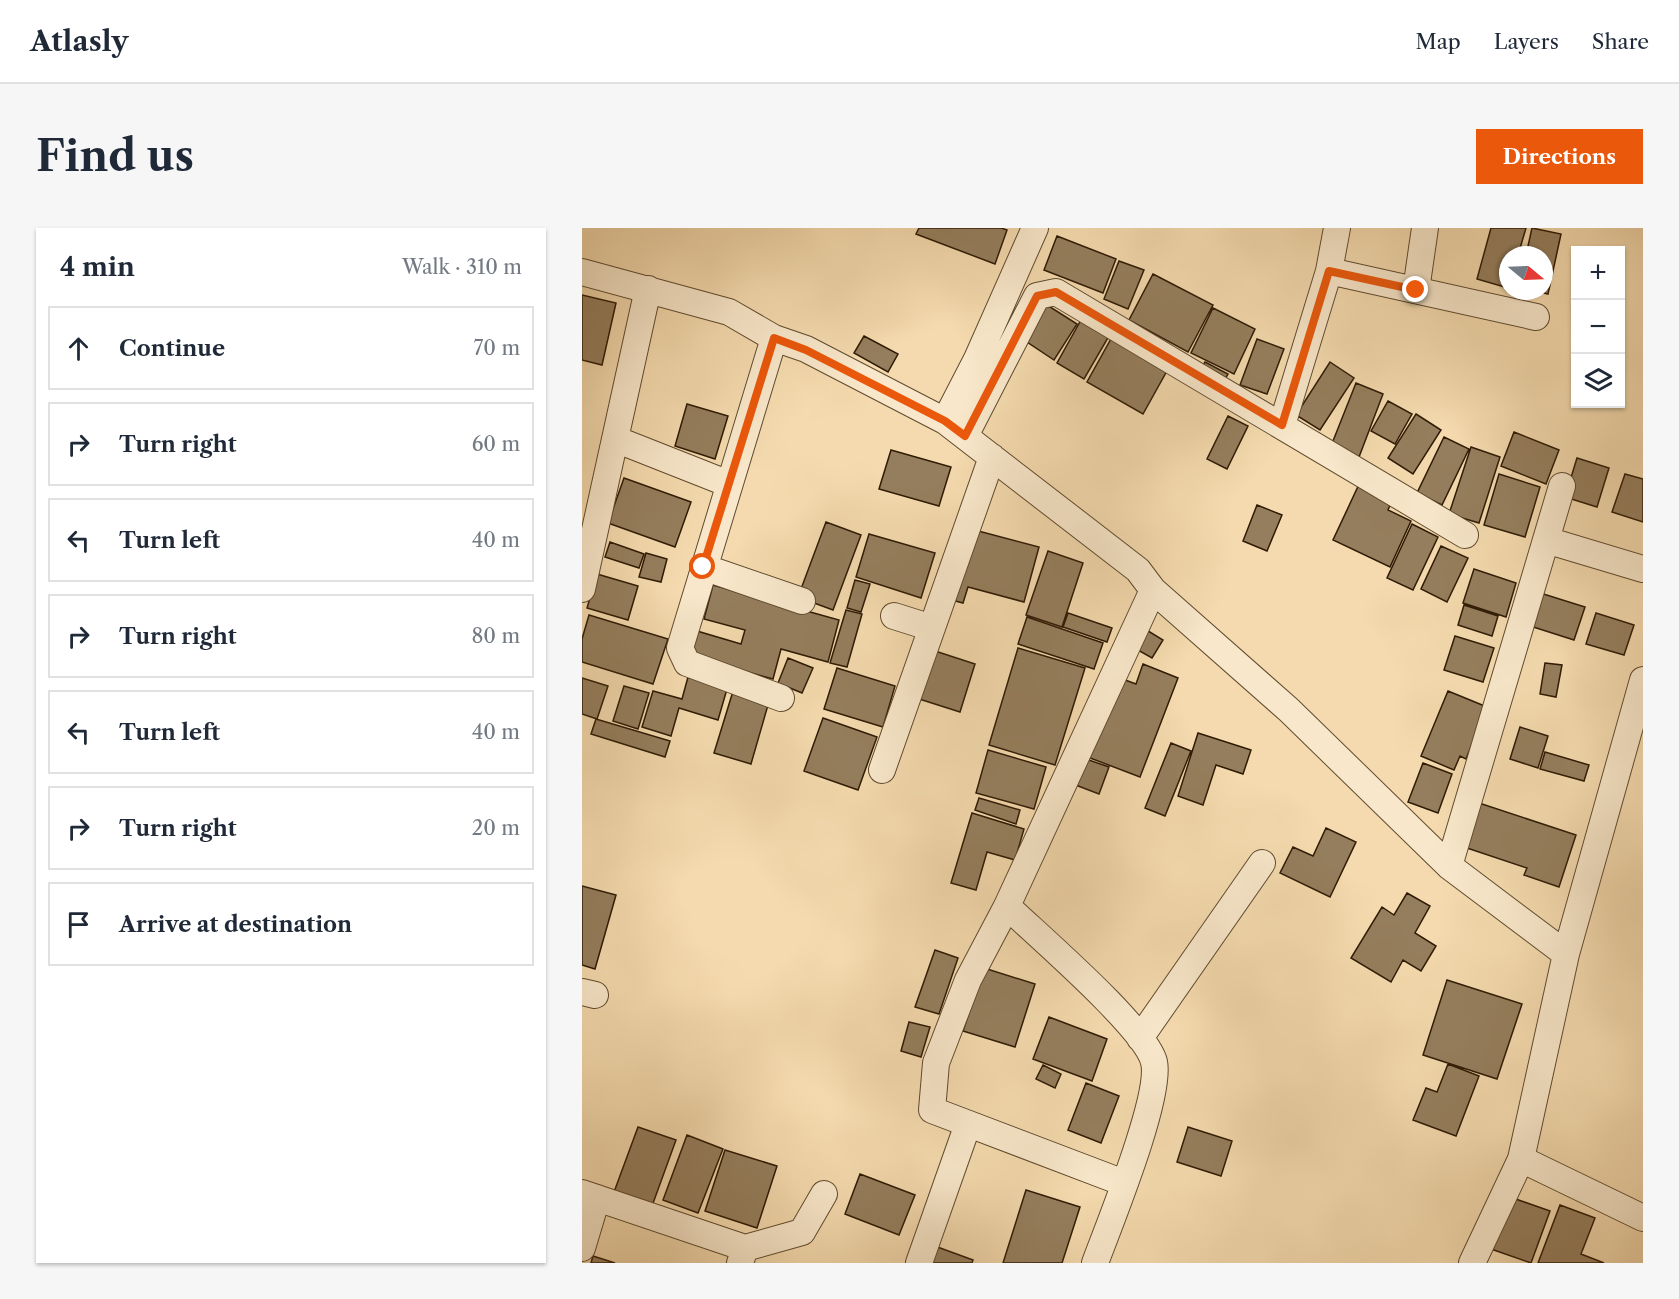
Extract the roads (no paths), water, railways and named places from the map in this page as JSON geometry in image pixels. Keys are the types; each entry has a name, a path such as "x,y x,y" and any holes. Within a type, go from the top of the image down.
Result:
{"street":[{"path":"955,429 977,359 1035,228"},
{"path":"1282,425 1329,271 1337,228"},
{"path":"1416,290 1425,228"},
{"path":"1329,271 1536,317"},
{"path":"582,272 729,312 774,338 806,350 955,429 1138,570 1153,590 1289,710 1449,867 1566,954"},
{"path":"582,589 648,289"},
{"path":"955,429 1037,296 1045,292 1056,292 1465,535"},
{"path":"774,338 680,648 682,657 687,663 781,698"},
{"path":"615,439 729,484"},
{"path":"882,770 992,457"},
{"path":"1449,867 1562,486"},
{"path":"1546,540 1643,569"},
{"path":"703,567 802,601"},
{"path":"1124,1183 932,1110 936,1063 968,980 1007,906 1153,590"},
{"path":"894,616 932,628"},
{"path":"1472,1263 1521,1159 1566,954 1643,680"},
{"path":"1140,1038 1262,863"},
{"path":"1007,906 1109,1003 1140,1038 1154,1063 1149,1109 1095,1263"},
{"path":"919,1263 969,1124"},
{"path":"1521,1159 1643,1218"},
{"path":"582,1248 590,1195 742,1256 802,1232 824,1194"}]}
